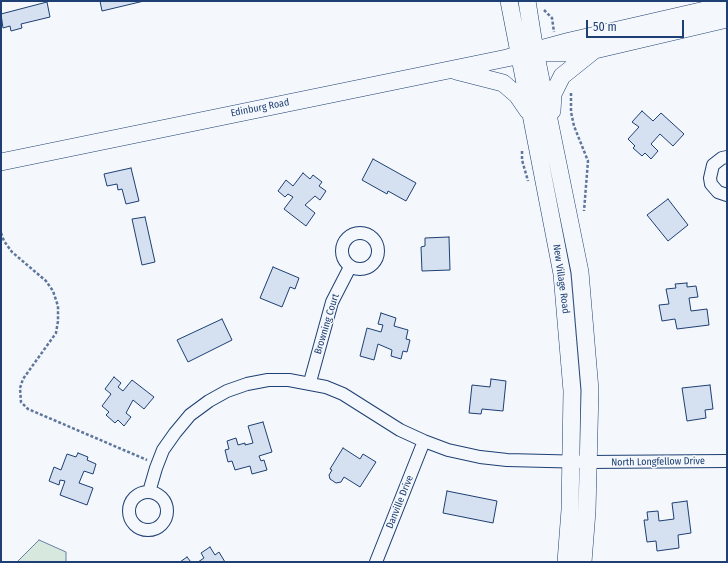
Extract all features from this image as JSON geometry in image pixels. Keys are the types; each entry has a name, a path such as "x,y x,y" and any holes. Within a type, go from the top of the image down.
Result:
{"main road":[{"name":"New Village Road","path":"509,1 550,123 571,221 580,272 590,390 587,511 583,562"},
{"name":"New Village Road","path":"535,4 527,53 533,123 562,274 572,391 570,510 566,562"},
{"name":"Edinburg Road","path":"1,162 450,70 727,5"},
{"name":"Edinburg Road","path":"527,53 564,53 593,50 727,19"},
{"path":"550,123 553,94 557,84 566,72 593,50"},
{"path":"450,70 503,83 517,95 528,111 533,123"}],"street":[{"path":"727,157 722,158 713,165 710,178 712,184 718,192 727,195"},
{"name":"Browning Court","path":"310,382 332,302 350,267"},
{"name":"North Longfellow Drive","path":"149,492 157,464 175,433 190,415 209,401 228,391 247,384 268,380 310,382 343,394 400,430 424,441 448,450 480,457 507,460 571,462 727,461"},
{"name":"Danville Drive","path":"376,562 424,441"}],"path":[{"path":"535,4 552,18 556,45"},
{"path":"566,72 576,83 571,93 571,112 574,126 588,161 583,216 571,221"},
{"path":"1,233 4,241 12,252 46,281 53,291 58,306 56,333 23,380 20,388 21,402 28,409 157,464"}],"shaded area":[{"path":"39,540 66,552 66,562 17,562"}],"building":[{"path":"100,1 144,1 102,11"},
{"path":"47,2 50,17 21,24 22,28 11,31 10,26 3,28 1,14"},
{"path":"642,111 653,121 661,113 684,134 673,146 660,134 651,144 658,151 651,159 645,153 642,156 633,148 635,146 628,139 639,127 632,122"},
{"path":"373,159 416,183 406,201 388,191 387,194 362,180"},
{"path":"131,168 139,201 126,204 122,189 118,190 117,184 107,186 104,174"},
{"path":"303,173 310,179 313,175 322,182 319,186 326,191 320,200 315,196 305,205 315,213 306,226 284,209 293,197 288,194 285,197 278,191 286,180 293,186"},
{"path":"668,199 688,225 668,241 647,215"},
{"path":"145,217 155,262 142,265 132,219"},
{"path":"449,237 450,270 422,271 421,247 425,246 425,238"},
{"path":"273,267 299,278 295,289 290,287 282,307 260,298"},
{"path":"687,283 687,287 696,286 698,297 689,298 691,311 707,309 709,325 677,329 675,319 662,321 659,305 669,304 666,289 676,288 675,284"},
{"path":"381,313 396,318 394,326 408,330 406,339 410,340 407,352 403,351 401,359 391,356 392,350 378,344 374,360 360,356 367,328 381,332 383,325 378,324"},
{"path":"222,319 232,340 188,362 177,340"},
{"path":"114,377 121,383 118,387 123,391 132,380 154,397 144,409 133,400 126,413 131,417 124,426 118,420 115,423 106,415 109,412 102,406 111,394 105,389"},
{"path":"491,379 506,381 503,411 482,409 481,414 469,413 472,385 490,387"},
{"path":"710,385 713,409 705,410 706,418 687,421 682,388"},
{"path":"263,422 272,452 259,456 261,461 264,460 267,470 252,474 250,466 235,470 232,461 228,462 225,450 229,449 227,441 236,438 238,445 253,443 248,426"},
{"path":"343,448 360,459 363,454 376,462 360,487 344,477 341,482 336,483 330,479 329,475 332,470 330,469"},
{"path":"78,453 88,457 87,460 96,464 93,474 84,471 79,483 93,488 87,505 60,495 65,481 60,480 59,485 49,481 54,467 61,470 67,454 76,457"},
{"path":"447,491 497,501 493,523 443,513"},
{"path":"687,501 691,533 678,535 679,548 657,551 656,541 647,542 644,520 648,520 647,512 658,511 659,521 674,519 672,503"},
{"path":"210,547 215,555 219,552 225,562 198,562 204,558 201,553"},
{"path":"187,557 191,562 180,562"}]}
